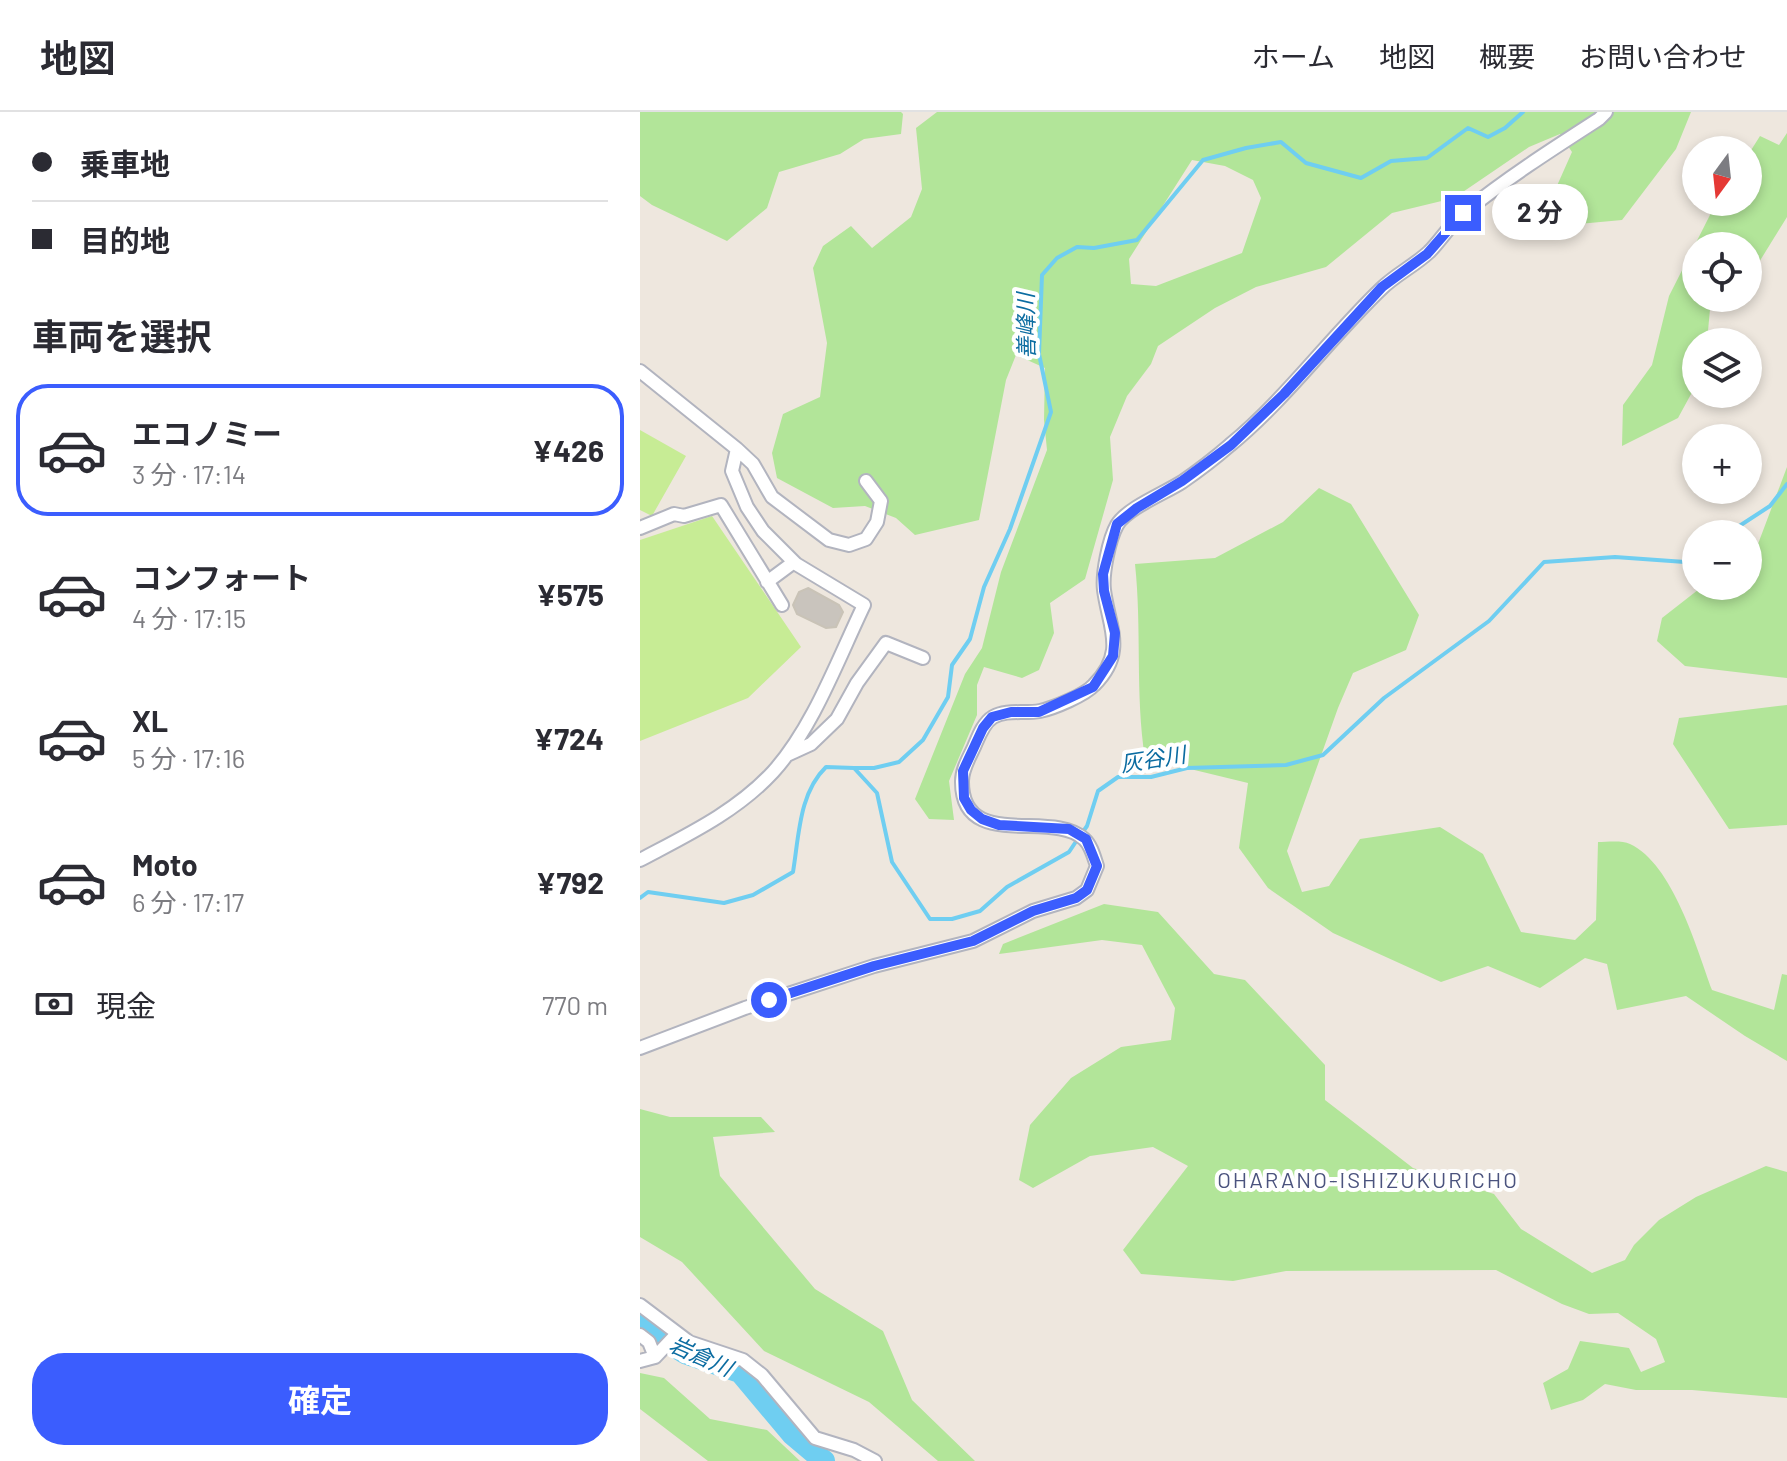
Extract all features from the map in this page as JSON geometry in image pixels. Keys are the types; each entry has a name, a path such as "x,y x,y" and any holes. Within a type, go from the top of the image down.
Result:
{"street":[{"path":"640,1048 745,1008 874,966 973,941 1033,911 1076,898 1087,890 1097,866 1086,839 1069,829 999,825 982,819 971,810 964,798 962,783 963,771 983,728 992,717 1011,712 1039,712 1055,706 1093,687 1108,667 1113,656 1115,633 1104,591 1103,574 1117,524 1231,445 1284,394 1382,287 1427,254 1463,213 1606,112"},
{"path":"640,371 737,449 753,464 772,497 829,540 849,545 866,539 877,522 881,501 866,481"},
{"path":"640,860 707,826 762,782 803,729 864,605 794,562 763,531 747,507 732,471 737,449"},
{"path":"640,528 674,514 684,516 721,505 782,605"},
{"path":"767,582 794,562"},
{"path":"785,755 811,744 837,719 857,683 886,643 923,658"},
{"path":"640,1305 689,1342 743,1360 762,1375 815,1438 854,1450 875,1461"},
{"path":"640,1335 660,1353"},
{"path":"640,1361 660,1353 673,1338"}],"green space":[{"path":"640,112 903,114 901,134 864,139 840,154 779,172 767,208 727,241 652,205 640,196"},
{"path":"937,112 1691,112 1676,149 1622,220 1557,226 1540,224 1572,152 1560,134 1529,147 1454,198 1392,213 1326,267 1256,287 1215,308 1158,346 1151,364 1127,396 1110,437 1113,480 1085,579 1050,603 1054,633 1039,670 1022,678 984,667 977,685 977,715 949,781 954,820 929,819 915,799 965,674 982,648 1001,572 1047,450 1045,368 1016,355 1006,380 979,520 915,535 896,518 865,506 833,508 777,478 772,453 783,414 820,397 827,343 813,268 823,246 851,226 872,248 911,217 922,189 916,128","holes":["1192,160 1225,166 1253,180 1261,198 1242,253 1156,286 1131,284 1129,259"]},
{"path":"1787,133 1787,217 1762,257 1762,232 1701,232 1709,216 1762,216 1762,137 1779,145"},
{"path":"1682,270 1682,312 1710,312 1708,328 1682,328 1683,408 1678,418 1622,446 1623,405 1652,365 1669,296"},
{"path":"640,430 686,456 652,516 640,510"},
{"path":"1787,467 1787,678 1685,666 1657,641 1662,618 1685,600 1762,600 1762,533"},
{"path":"1319,488 1351,504 1419,615 1406,650 1353,673 1338,708 1287,851 1302,892 1329,886 1360,839 1440,827 1483,854 1521,932 1575,940 1596,920 1598,842 1630,844 1659,869 1671,888 1691,931 1712,990 1774,1010 1782,974 1787,975 1787,1061 1686,996 1617,1010 1607,964 1585,958 1540,988 1488,966 1441,982 1333,933 1268,888 1239,848 1248,783 1145,758 1140,709 1135,564 1215,558 1283,522"},
{"path":"712,516 801,647 748,698 640,741 640,540"},
{"path":"1787,705 1787,825 1729,829 1673,744 1679,718"},
{"path":"1104,904 1158,912 1214,974 1245,980 1325,1065 1325,1100 1413,1168 1494,1194 1521,1229 1592,1273 1625,1260 1634,1245 1659,1220 1696,1197 1766,1166 1787,1172 1787,1398 1692,1390 1636,1390 1605,1384 1583,1400 1551,1410 1543,1383 1568,1369 1580,1341 1629,1348 1641,1372 1665,1362 1656,1339 1618,1313 1589,1314 1562,1304 1496,1270 1286,1271 1233,1281 1141,1274 1123,1250 1188,1166 1153,1147 1090,1156 1033,1188 1019,1180 1030,1125 1071,1078 1121,1047 1171,1040 1175,1008 1142,945 1102,940 999,954 1003,944"},
{"path":"640,1109 670,1117 761,1117 775,1132 713,1137 720,1176 815,1289 883,1331 912,1400 975,1461 938,1461 869,1402 764,1351 682,1262 640,1237"},
{"path":"640,1373 664,1378 710,1419 767,1430 800,1461 708,1461 640,1409"}],"building":[{"path":"808,588 839,605 843,612 836,627 826,628 797,614 793,605 799,592"}],"waterway":[{"name":"善峰川","path":"854,768 874,768 899,762 923,740 948,697 952,665 970,639 984,587 1010,529 1051,412 1039,354 1042,275 1057,258 1077,247 1094,248 1137,240 1203,160 1281,142 1306,163 1361,178 1391,161 1427,158 1468,128 1488,137 1505,128 1523,112"},
{"name":"灰谷川","path":"1748,520 1770,506 1787,484"},
{"name":"灰谷川","path":"1082,833 1098,791 1118,777 1151,777 1187,768 1286,765 1323,755 1384,698 1489,621 1544,562 1615,557 1682,562"},
{"name":"灰谷川","path":"640,898 648,892 724,903 753,895 793,872 805,802 810,789 826,767 854,768 877,793 892,862 930,919 952,919 980,911 1007,887 1069,852 1077,840"},
{"name":"岩倉川","path":"640,1325 685,1353 740,1372 792,1434 824,1461"}],"district":[{"name":"OHARANO-ISHIZUKURICHO","path":"1368,1180"}],"route":[{"path":"769,1000 874,966 973,941 1033,911 1076,898 1087,890 1097,866 1086,839 1069,829 999,825 982,819 971,810 964,798 963,771 983,728 992,717 1011,712 1039,712 1093,687 1113,656 1115,633 1104,591 1103,574 1117,524 1231,445 1284,394 1382,287 1427,254 1463,213"}]}
